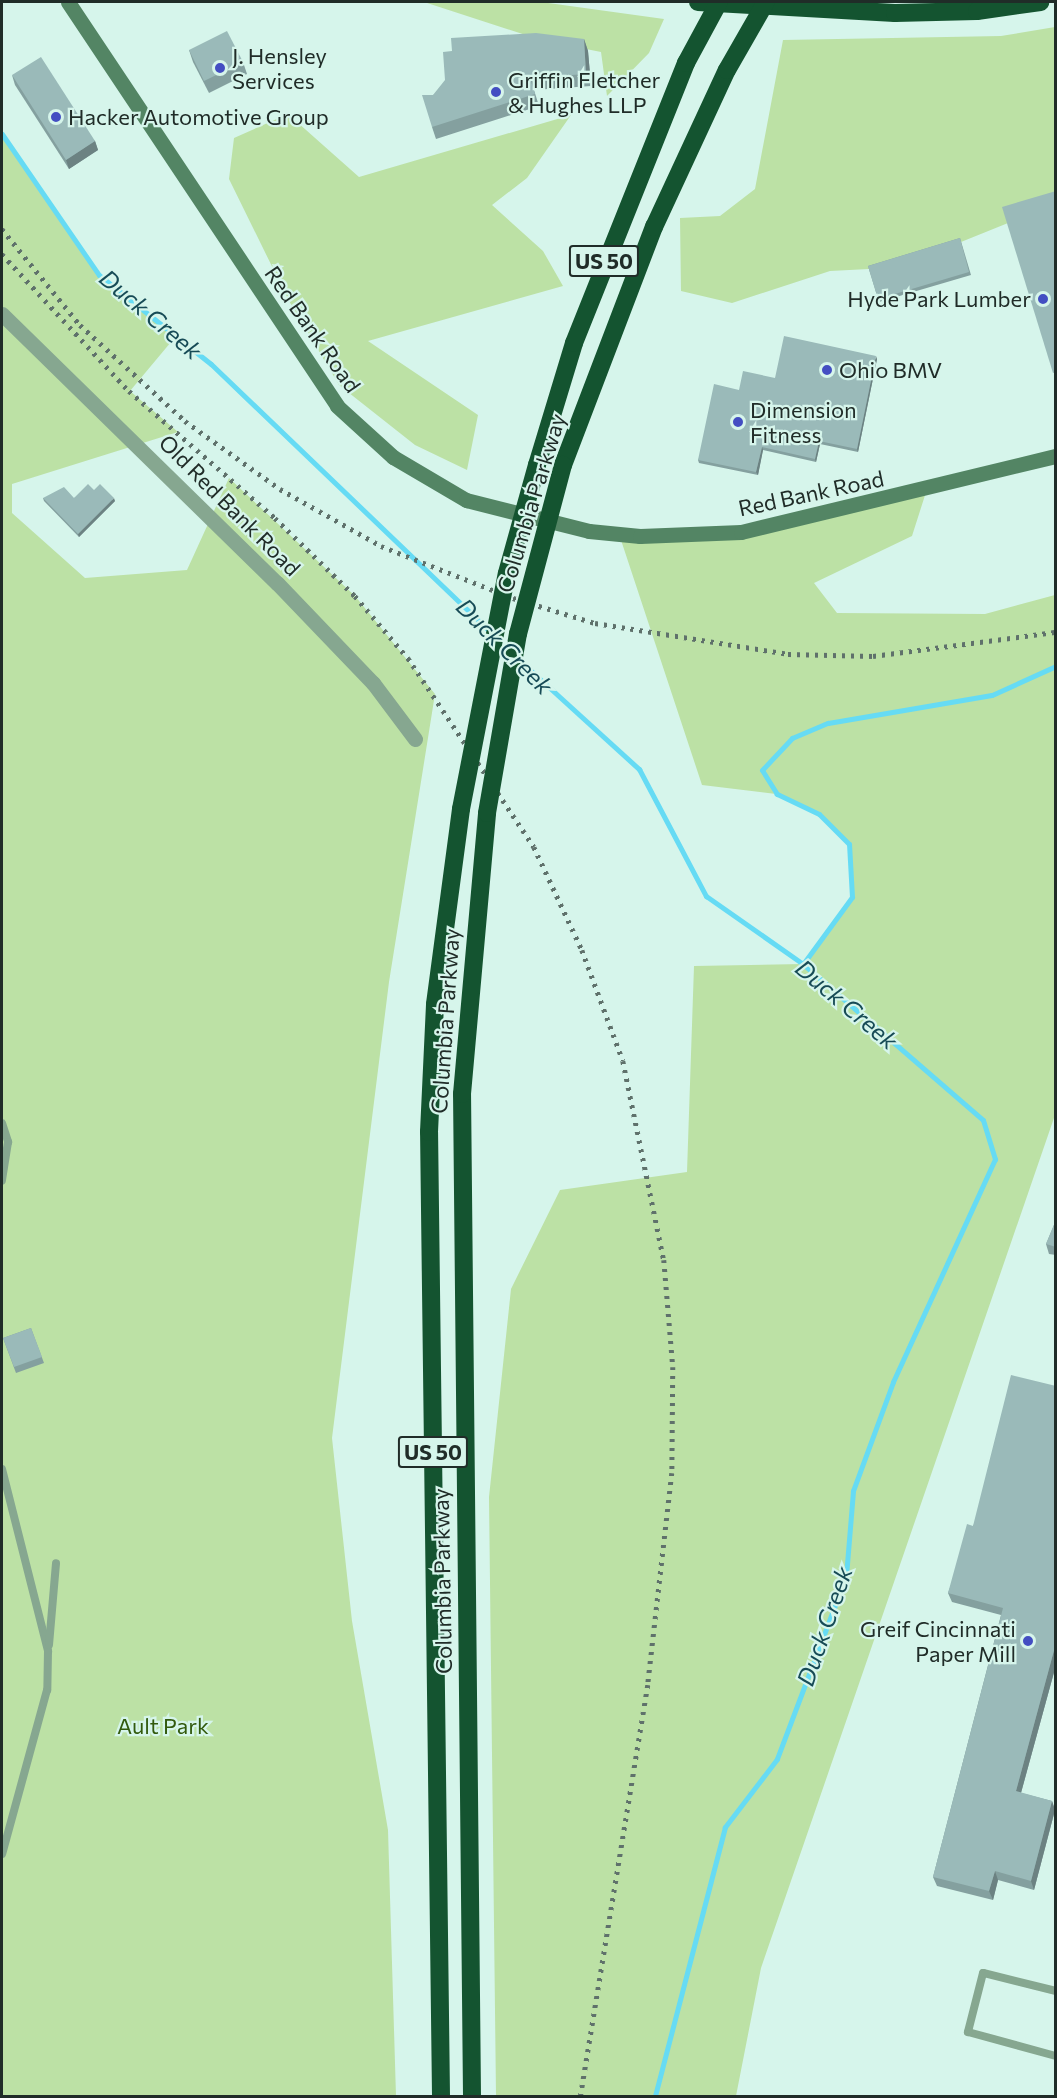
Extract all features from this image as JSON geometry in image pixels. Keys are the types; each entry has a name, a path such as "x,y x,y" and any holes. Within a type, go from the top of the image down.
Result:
{"highway":[{"path":"698,2 895,13 978,11 1041,2"},
{"name":"Columbia Parkway","path":"441,2097 429,1132 435,1004 461,809 507,573 537,465 574,343 686,63 719,2"},
{"name":"Columbia Parkway","path":"472,2097 462,1094 487,813 518,634 563,465 654,227 726,70 766,2"}],"street":[{"name":"Red Bank Road","path":"68,2 330,398 393,458 466,500 589,531 731,533 791,525 1056,456"},
{"name":"Old Red Bank Road","path":"2,314 159,476 373,683 415,739"}],"lane":[{"path":"2,1123 8,1142 2,1181"},
{"path":"2,1469 48,1651"},
{"path":"2,1854 47,1690 56,1563"},
{"path":"1056,1990 983,1973 968,2032 1056,2056"}],"green space":[{"path":"424,2 541,2 664,19 649,53 607,96 601,52 541,40"},
{"path":"1055,27 1055,204 961,242 869,269 830,271 732,303 681,291 680,218 720,216 755,189 783,40 1001,36"},
{"path":"288,114 359,177 571,115 527,178 492,205 543,251 563,286 368,341 478,415 467,470 415,445 339,385 289,301 229,179 234,138"},
{"name":"Ault Park","path":"2,134 99,275 176,336 130,391 178,432 12,484 12,513 85,578 187,570 229,478 355,596 435,694 389,982 332,1438 352,1621 388,1830 396,2096 2,2096"},
{"path":"927,489 912,536 814,583 837,613 985,614 1055,595 1055,1115 761,1968 736,2096 496,2096 489,1497 511,1289 560,1190 687,1172 694,966 803,964 852,896 849,844 819,814 776,794 702,785 619,534 690,536"}],"building":[{"name":"J. Hensley Services","path":"227,31 243,62 204,81 189,50"},
{"name":"Griffin Fletcher & Hughes LLP","path":"536,33 584,39 586,74 530,78 535,94 432,127 422,95 433,95 445,80 443,52 452,51 451,38"},
{"name":"Hacker Automotive Group","path":"41,57 95,141 66,160 12,75"},
{"name":"Hyde Park Lumber","path":"1056,191 1056,372 1053,373 1002,207"},
{"path":"960,238 969,272 878,299 868,266"},
{"path":"784,336 876,356 857,449 819,441 815,459 762,447 756,472 698,460 714,384 739,390 743,371 775,378"},
{"path":"88,484 94,490 100,484 114,498 78,534 43,498 64,487 74,498"},
{"path":"1056,1220 1056,1247 1046,1244"},
{"path":"31,1328 42,1357 14,1367 3,1338"},
{"name":"Greif Cincinnati Paper Mill","path":"1011,1375 1056,1386 1056,1643 1016,1791 1052,1801 1031,1881 995,1871 989,1891 933,1877 1003,1608 948,1593 967,1524 973,1526"}],"waterway":[{"name":"Duck Creek","path":"2,134 99,275 211,364 492,633"},
{"name":"Duck Creek","path":"518,659 639,769 706,896 803,964 983,1120 995,1159 893,1382 853,1491 846,1576 777,1759 725,1827 655,2096"},
{"path":"803,964 852,897 849,844 819,814 777,794 762,770 792,738 828,723 992,695 1056,666"}],"railway":[{"path":"2,229 80,325 185,421 280,489 381,546 513,598 595,623 788,654 873,656 1056,632"},
{"path":"2,254 129,391 275,518 355,596 408,658 534,847 582,950 623,1061 664,1260 673,1367 672,1473 648,1685 581,2096"}],"place":[{"name":"J. Hensley Services","path":"220,68"},
{"name":"Griffin Fletcher & Hughes LLP","path":"496,92"},
{"name":"Hacker Automotive Group","path":"56,117"},
{"name":"Hyde Park Lumber","path":"1043,299"},
{"name":"Ohio BMV","path":"827,370"},
{"name":"Dimension Fitness","path":"738,422"},
{"name":"Greif Cincinnati Paper Mill","path":"1028,1641"}]}
